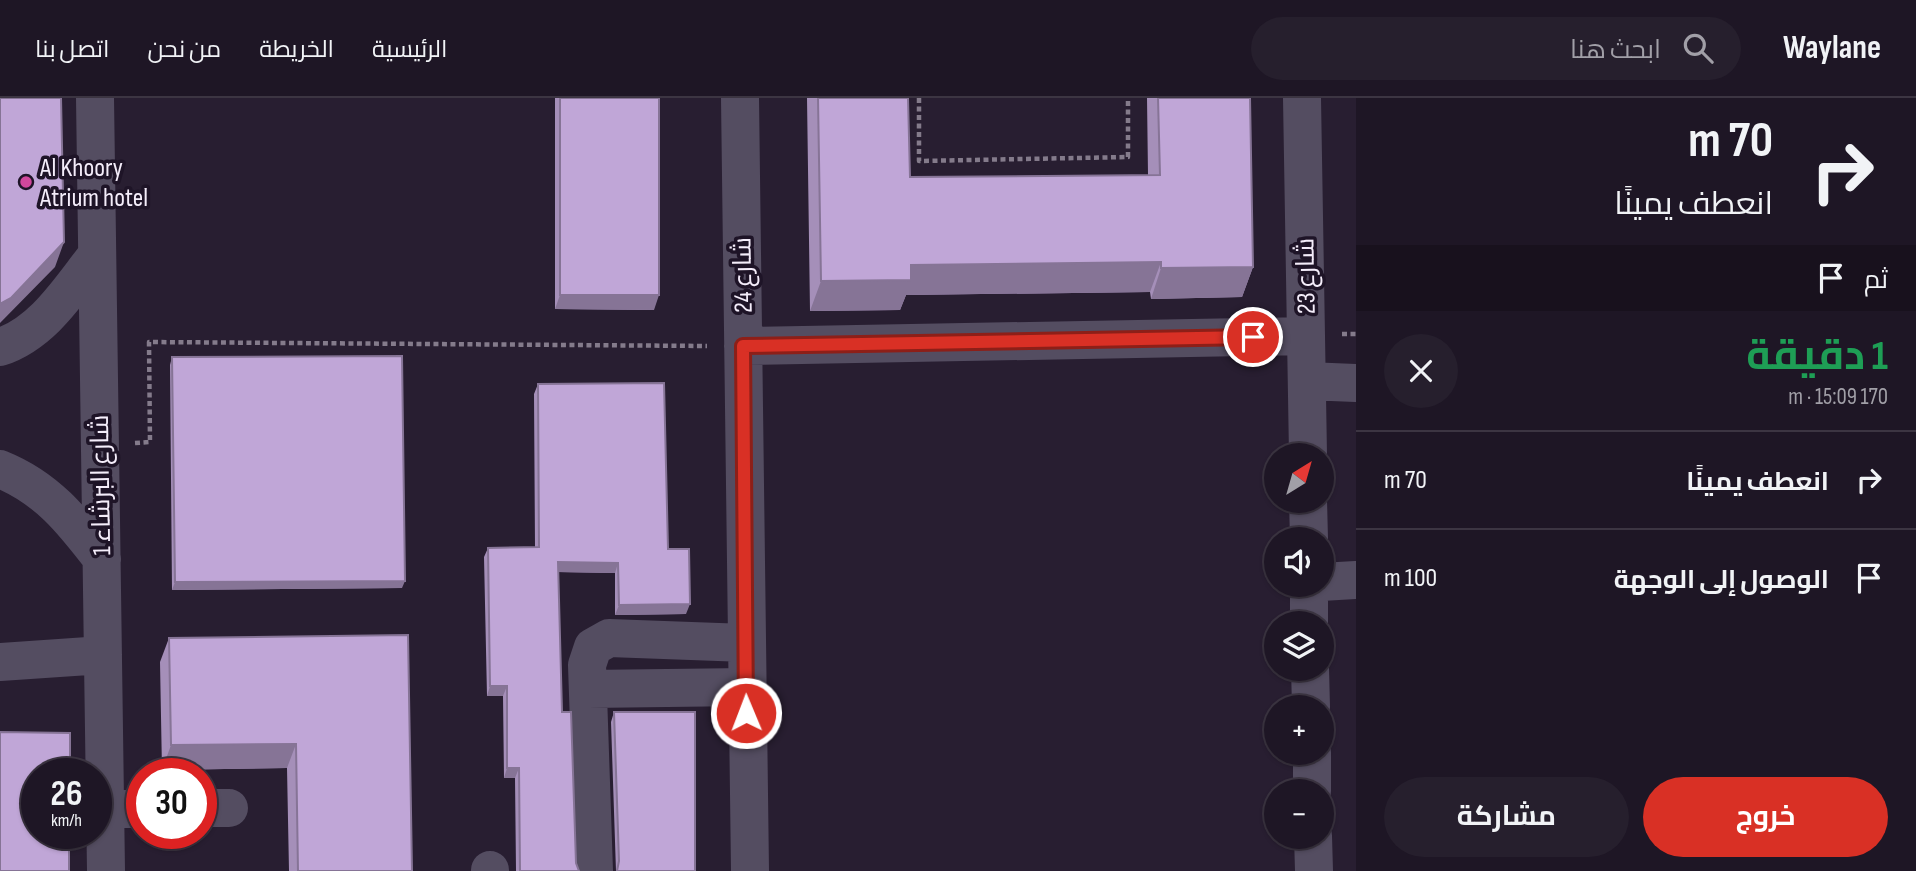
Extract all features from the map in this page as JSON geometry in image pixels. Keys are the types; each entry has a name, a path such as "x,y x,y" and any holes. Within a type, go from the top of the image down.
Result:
{"street":[{"name":"شارع البرشاء 1","path":"95,98 103,654 123,809 106,871"},
{"name":"شارع 24","path":"740,98 750,871"},
{"name":"شارع 23","path":"1302,98 1308,443"},
{"path":"0,347 24,336 42,322 96,256"},
{"path":"743,346 1306,335"},
{"path":"1307,381 1356,383"},
{"path":"0,469 45,493 67,513 102,559"},
{"path":"1334,581 1356,580"},
{"path":"594,871 588,656 600,641 609,638 746,643"},
{"path":"0,662 103,654"},
{"path":"588,689 746,687"},
{"path":"1313,849 1314,871"}],"path":[{"path":"919,98 919,161 1128,157 1128,98"},
{"path":"99,444 150,442 149,342 743,346"}],"building":[{"name":"Al Khoory Atrium hotel","path":"0,98 61,98 64,242 11,298 0,304"},
{"path":"560,98 659,98 659,295 560,295"},
{"path":"818,98 908,98 910,177 1160,175 1158,98 1250,98 1253,267 1161,268 1161,262 911,265 911,280 821,281"},
{"path":"402,356 405,581 175,582 172,357"},
{"path":"664,383 668,549 689,549 690,604 619,605 618,563 558,562 562,712 571,712 576,863 579,871 520,871 519,768 507,768 507,686 490,686 488,548 539,547 538,384"},
{"path":"408,635 412,871 298,871 296,744 171,745 169,638"},
{"path":"614,712 695,712 695,871 617,871 619,861"},
{"path":"0,732 70,733 70,758 21,758 21,849 69,849 69,871 0,871"}],"place":[{"name":"Al Khoory Atrium hotel","path":"26,182"}],"route":[{"path":"746,713 743,346 1253,337"}]}
